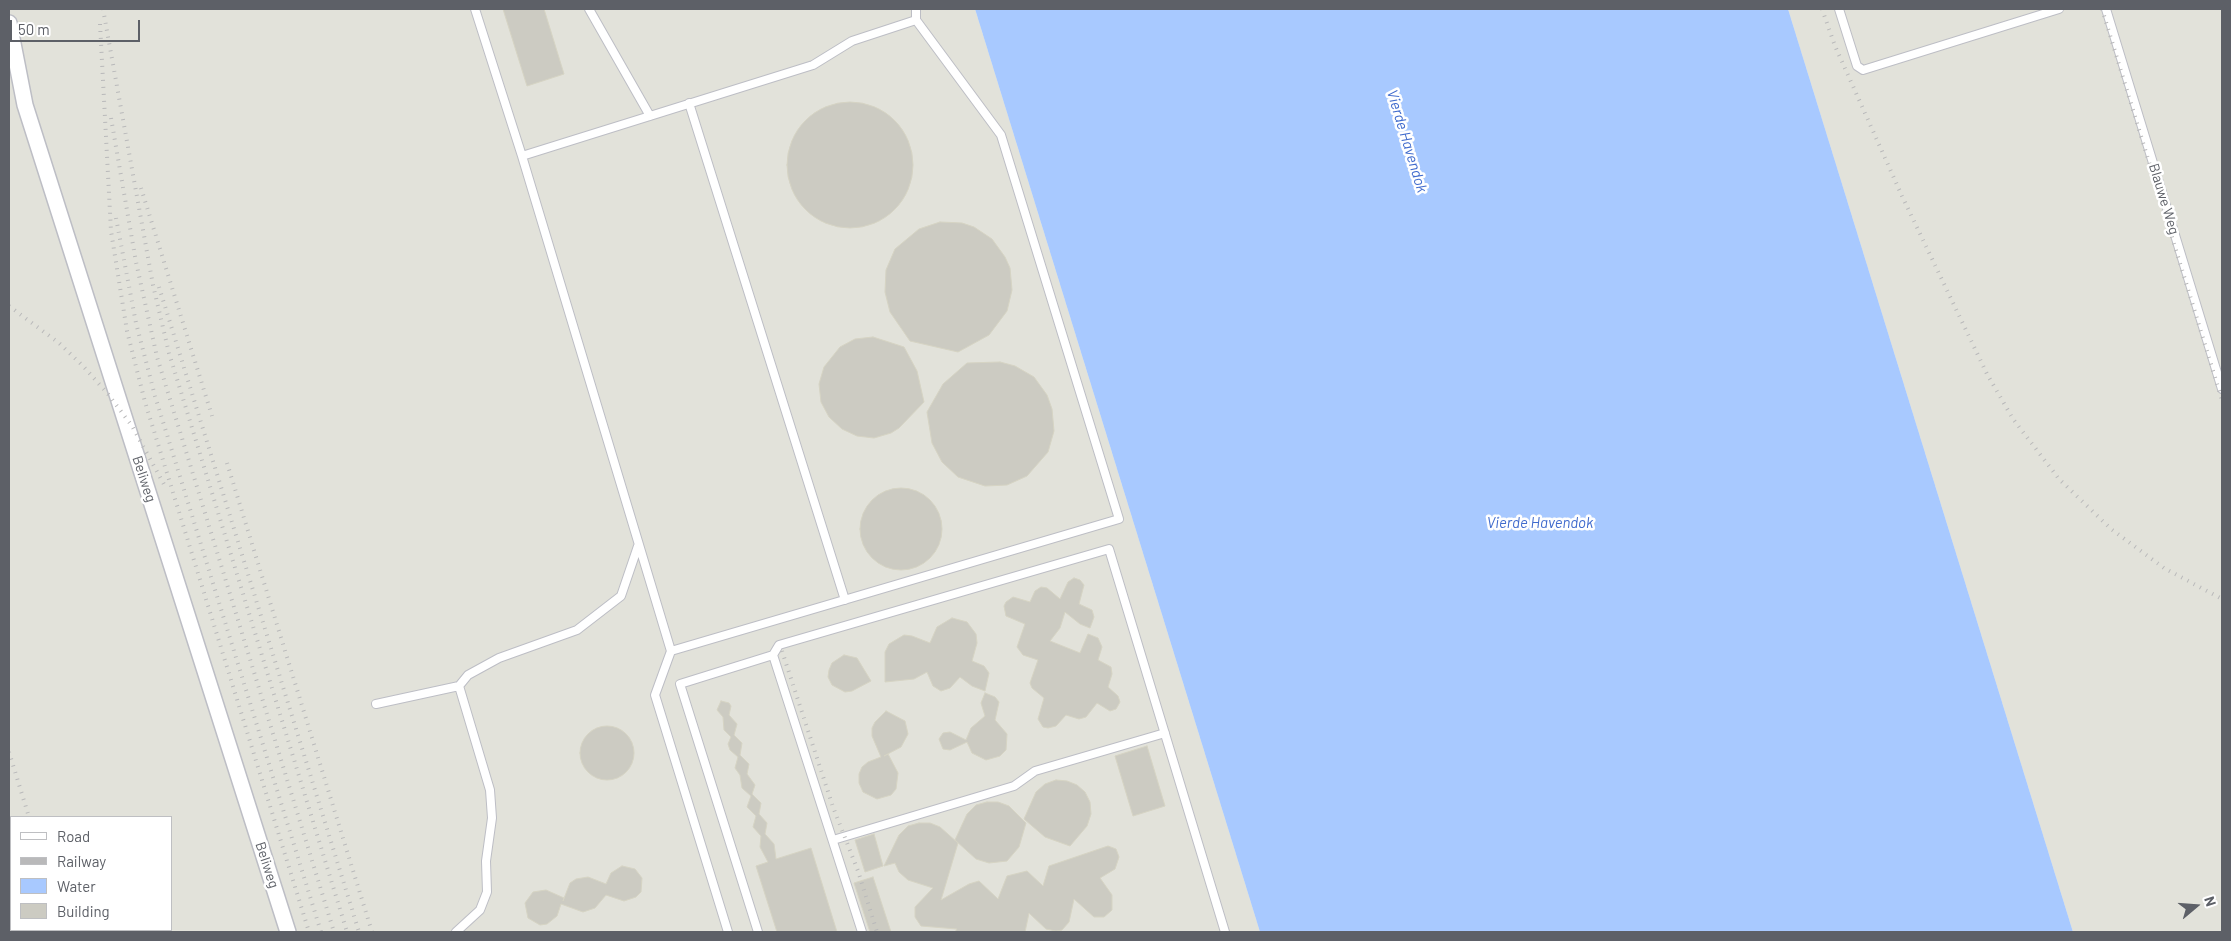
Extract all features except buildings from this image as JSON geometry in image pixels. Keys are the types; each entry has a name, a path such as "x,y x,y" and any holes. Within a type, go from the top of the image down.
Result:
{"street":[{"name":"Beliweg","path":"9,23 25,105 288,932"}],"lane":[{"path":"475,9 522,156 671,651 655,695 728,932"},
{"path":"589,9 650,116"},
{"path":"671,651 1119,520 1002,135 916,20 916,9"},
{"path":"1839,9 1857,66 1863,70 2059,9"},
{"name":"Blauwe Weg","path":"2106,9 2222,389"},
{"path":"522,156 814,65 852,41 916,20"},
{"path":"689,103 845,600"},
{"path":"376,704 460,686 468,675 499,658 577,630 621,596 638,546"},
{"path":"758,932 680,684 772,655 779,645 1109,549 1225,932"},
{"path":"772,655 862,932"},
{"path":"456,932 480,910 487,892 486,861 492,818 490,790 460,686"},
{"path":"833,840 1014,786 1035,771 1165,732"}],"shaded area":[{"path":"9,9 975,9 1260,932 9,932"},
{"path":"1788,9 2222,9 2222,932 2073,932"}],"water":[{"name":"Vierde Havendok","path":"975,9 1788,9 2073,932 1260,932"}],"railway":[{"path":"103,9 153,285 169,353 347,932"},
{"path":"1822,9 1835,46 1902,196 1987,374 2013,419 2059,479 2111,529 2164,568 2222,599"},
{"path":"2102,9 2222,400"},
{"path":"100,24 111,231 127,331 145,402 309,932"},
{"path":"111,118 136,262 157,357 334,932"},
{"path":"141,188 212,416"},
{"path":"116,218 136,323 155,396 321,932"},
{"path":"159,287 359,932"},
{"path":"9,306 59,343 108,394 132,426 166,488"},
{"path":"227,463 372,932"},
{"path":"782,651 833,807 858,871 877,932"},
{"path":"9,752 29,816"}]}
